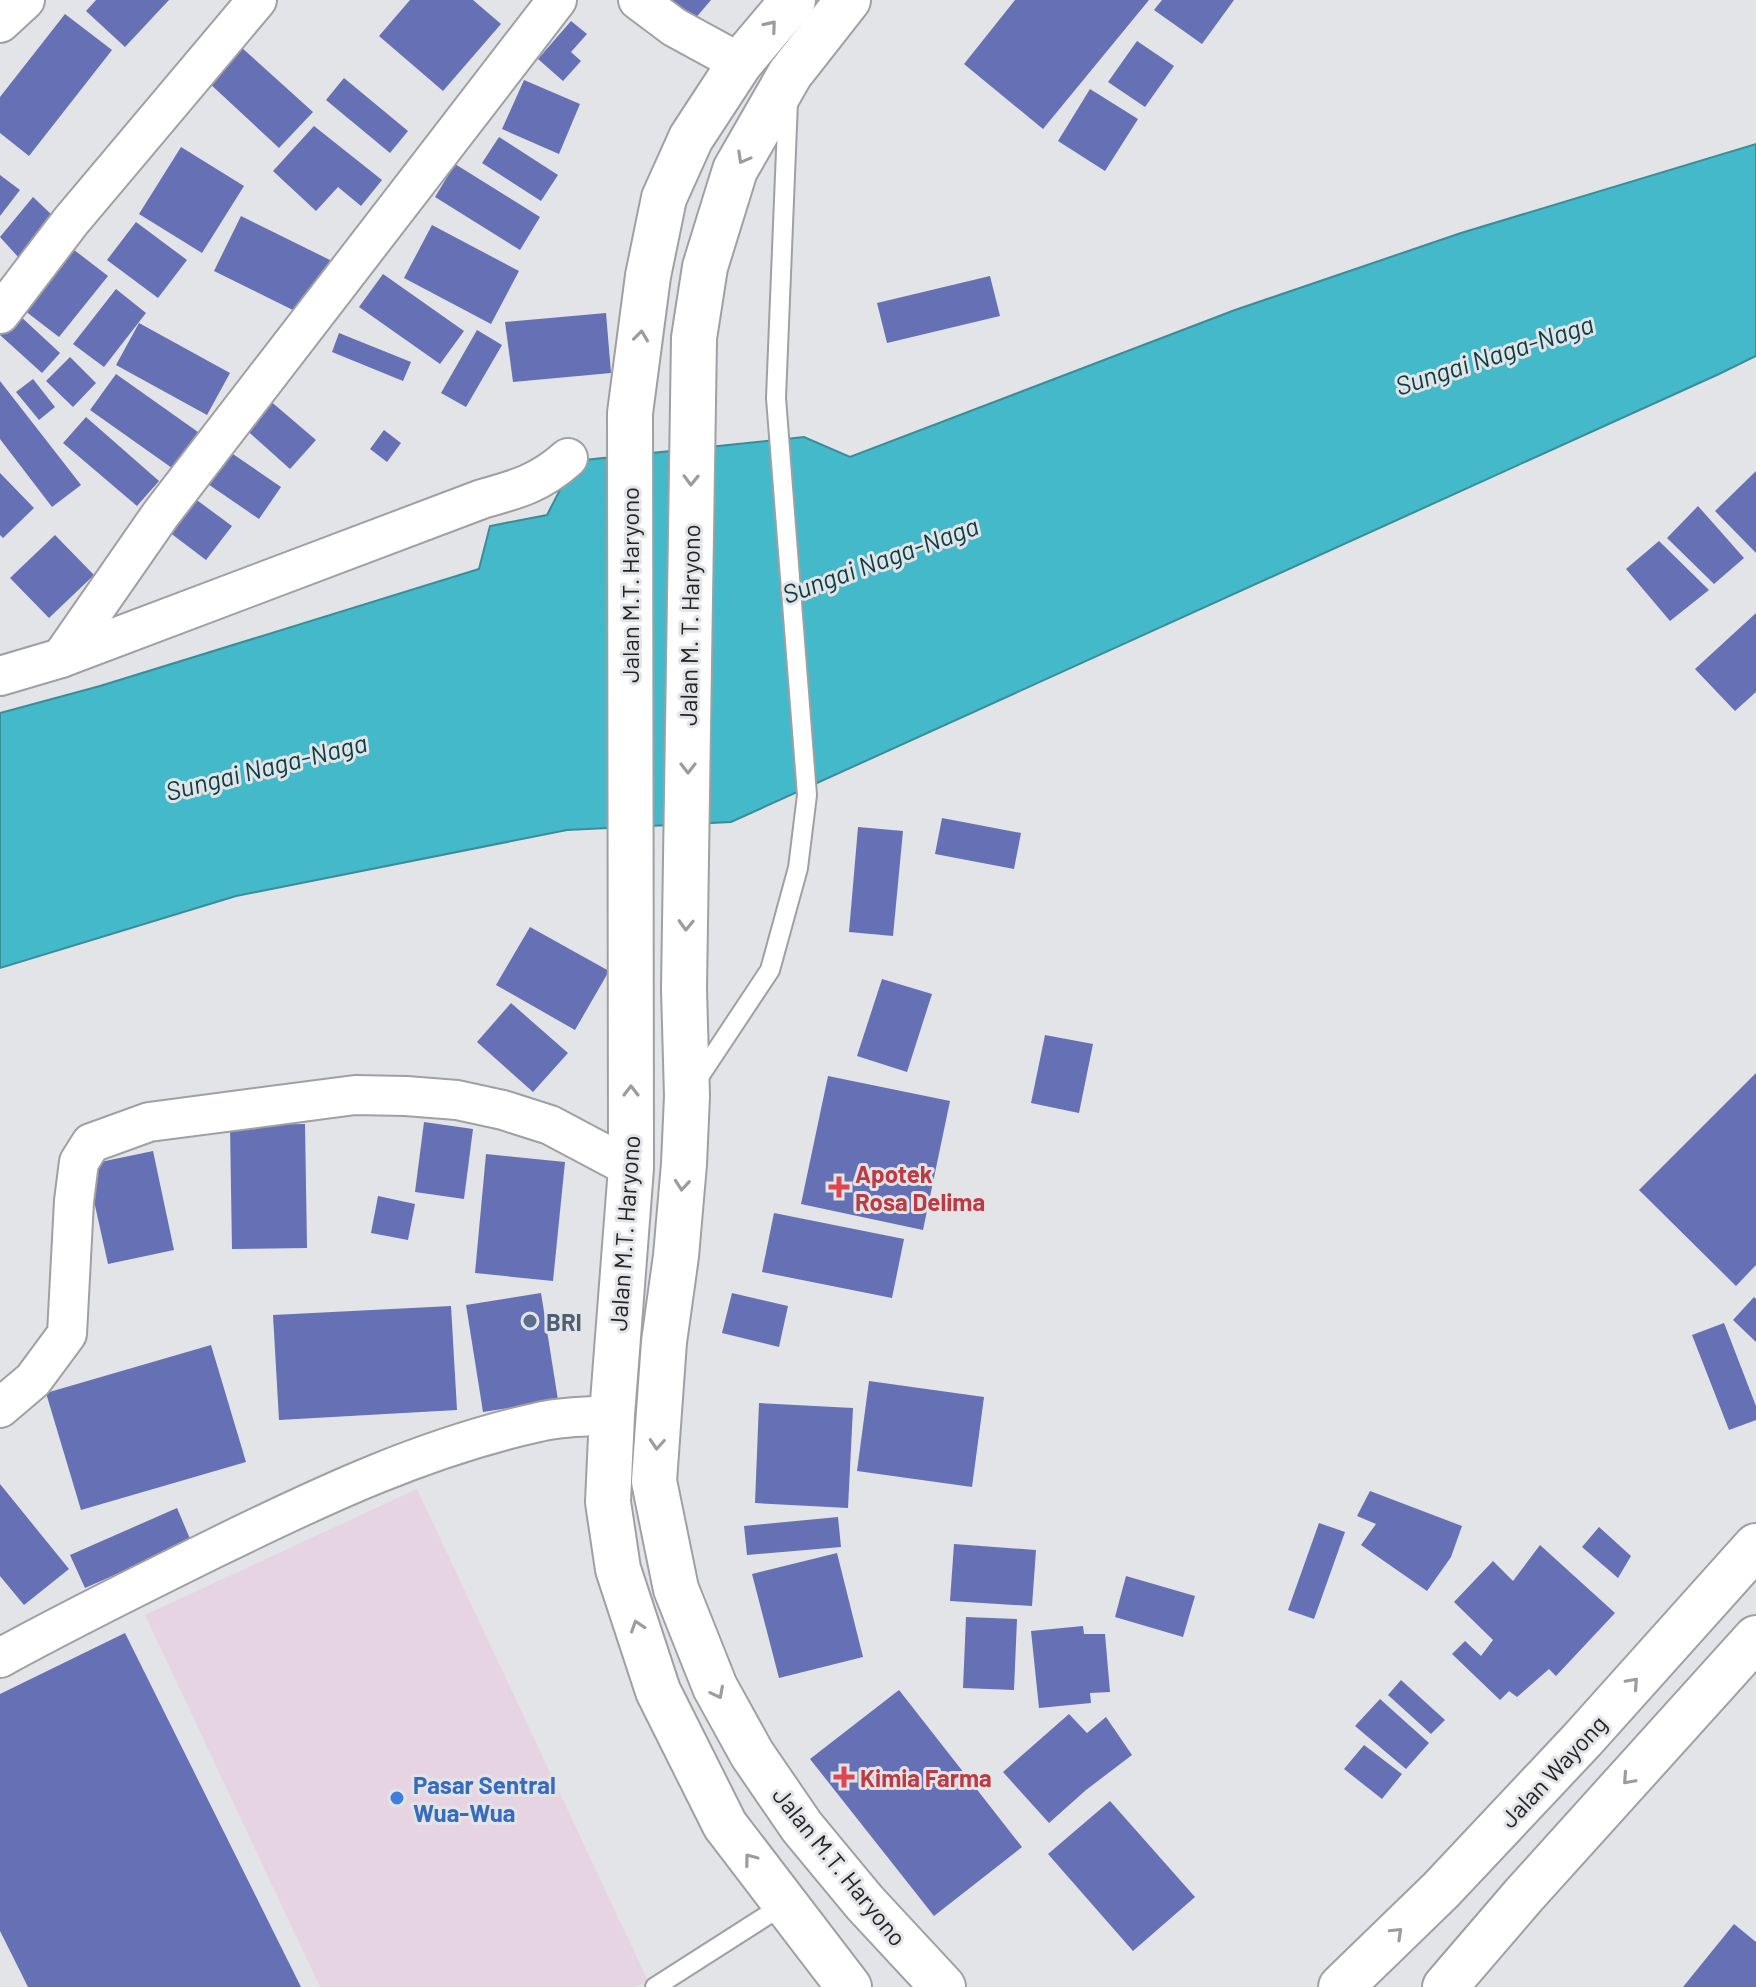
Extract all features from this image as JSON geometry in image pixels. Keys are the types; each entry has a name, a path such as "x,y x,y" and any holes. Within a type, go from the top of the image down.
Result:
{"main road":[{"name":"Jalan M.T. Haryono","path":"793,0 740,63 691,138 664,198 648,276 630,413 631,1168 608,1502 618,1569 658,1691 725,1825 849,1987"},
{"name":"Jalan M. T. Haryono","path":"687,847 692,402 694,338 705,267 735,170 790,74 848,0"},
{"name":"Jalan M.T. Haryono","path":"687,847 684,989 687,1096 676,1256 664,1342 654,1481 676,1589 715,1687 752,1754 802,1827 865,1903 943,1987"},
{"name":"Jalan Wayong","path":"1341,1987 1441,1890 1583,1739 1756,1546"},
{"path":"1445,1987 1756,1638"}],"street":[{"path":"0,23 25,0"},
{"path":"0,314 71,221 257,0"},
{"path":"61,658 161,514 557,0"},
{"path":"638,0 674,27 740,63"},
{"path":"0,676 61,658 482,499 521,488 548,476 568,458"},
{"path":"0,1408 33,1380 67,1334 77,1175 79,1162 91,1143 149,1122 355,1095 406,1096 457,1100 550,1125 631,1168"},
{"path":"0,1658 243,1534 389,1467 541,1421 612,1415"}],"lane":[{"path":"687,1096 770,970 798,868 807,795 776,398 790,74"},
{"path":"655,1987 785,1904"}],"shaded area":[{"name":"Pasar Sentral Wua-Wua","path":"417,1489 648,1981 635,1987 320,1987 145,1615"}],"water":[{"name":"Sungai Naga-Naga","path":"1756,144 1756,356 1719,374 731,822 567,830 236,896 0,968 0,713 100,686 479,569 490,526 547,515 575,461 804,437 850,457 1235,310 1461,233"}],"building":[{"path":"96,0 169,0 125,47 86,11"},
{"path":"410,0 473,0 501,24 443,91 379,36"},
{"path":"656,0 711,0 688,27"},
{"path":"1015,0 1149,0 1043,129 964,64"},
{"path":"1162,0 1234,0 1202,44 1154,10"},
{"path":"65,14 112,50 29,156 0,133 0,97"},
{"path":"571,21 587,34 571,52 581,61 563,81 538,59"},
{"path":"1137,41 1174,66 1145,107 1108,82"},
{"path":"241,47 313,112 279,148 208,82"},
{"path":"344,78 408,131 390,153 326,100"},
{"path":"524,80 580,104 559,154 502,129"},
{"path":"1090,89 1138,119 1105,171 1058,141"},
{"path":"314,126 382,180 361,206 338,187 316,211 273,171"},
{"path":"499,137 558,175 541,201 482,163"},
{"path":"181,147 244,186 202,253 139,214"},
{"path":"455,164 540,217 520,250 435,197"},
{"path":"0,175 20,190 0,216"},
{"path":"33,197 53,216 19,258 0,237"},
{"path":"241,216 330,260 303,315 214,271"},
{"path":"136,222 187,260 158,298 107,260"},
{"path":"432,225 519,271 491,324 404,278"},
{"path":"69,246 108,276 59,337 20,307"},
{"path":"383,274 464,331 440,364 359,307"},
{"path":"990,276 1000,316 887,343 877,303"},
{"path":"116,289 146,313 104,367 73,344"},
{"path":"606,313 611,373 513,382 505,322"},
{"path":"19,315 60,353 42,373 0,335"},
{"path":"139,323 230,373 207,415 116,365"},
{"path":"477,330 502,345 466,407 441,393"},
{"path":"339,333 411,362 403,381 332,352"},
{"path":"70,357 96,383 73,407 46,381"},
{"path":"116,374 198,432 172,468 90,410"},
{"path":"33,379 55,407 39,420 16,392"},
{"path":"0,381 81,485 52,507 0,439"},
{"path":"268,399 316,440 290,469 243,427"},
{"path":"86,417 159,481 137,506 63,443"},
{"path":"384,430 401,443 387,462 370,449"},
{"path":"227,450 281,487 259,519 205,482"},
{"path":"1756,471 1756,553 1715,511"},
{"path":"0,473 34,508 3,538 0,535"},
{"path":"194,498 232,526 206,560 169,532"},
{"path":"1698,506 1744,558 1714,584 1667,538"},
{"path":"55,535 94,575 49,618 10,578"},
{"path":"1659,541 1709,590 1670,621 1626,569"},
{"path":"1756,613 1756,692 1735,711 1695,669"},
{"path":"942,818 1021,833 1014,869 935,854"},
{"path":"858,827 903,831 893,936 849,932"},
{"path":"530,927 609,971 575,1030 496,985"},
{"path":"882,979 932,994 907,1072 857,1056"},
{"path":"511,1003 568,1053 533,1092 477,1042"},
{"path":"1045,1035 1093,1044 1079,1113 1031,1103"},
{"path":"1756,1073 1756,1265 1736,1286 1639,1190"},
{"path":"828,1076 950,1101 923,1230 801,1204"},
{"path":"424,1122 473,1129 464,1199 415,1192"},
{"path":"305,1124 307,1248 232,1249 230,1125"},
{"path":"153,1151 174,1250 108,1264 86,1165"},
{"path":"486,1154 565,1162 553,1281 475,1273"},
{"path":"378,1196 415,1204 408,1240 371,1233"},
{"path":"774,1213 904,1239 892,1298 762,1272"},
{"path":"541,1293 558,1400 483,1412 466,1305"},
{"path":"732,1293 788,1306 779,1347 722,1333"},
{"path":"1754,1297 1756,1299 1756,1342 1733,1320"},
{"path":"451,1306 457,1410 279,1420 273,1315"},
{"path":"1724,1323 1756,1406 1756,1420 1729,1430 1692,1335"},
{"path":"211,1345 246,1462 81,1510 46,1393"},
{"path":"869,1381 984,1397 972,1487 857,1471"},
{"path":"759,1403 853,1408 848,1508 755,1503"},
{"path":"0,1484 69,1569 24,1605 0,1576"},
{"path":"1370,1491 1462,1526 1451,1557 1427,1591 1361,1545 1376,1524 1357,1516"},
{"path":"177,1508 191,1541 85,1588 70,1555"},
{"path":"838,1517 841,1547 747,1555 744,1526"},
{"path":"1319,1523 1345,1532 1314,1619 1288,1610"},
{"path":"1599,1527 1631,1556 1618,1578 1582,1547"},
{"path":"954,1544 1036,1550 1032,1606 950,1601"},
{"path":"1540,1545 1615,1613 1556,1676 1549,1669 1517,1697 1509,1691 1500,1700 1452,1654 1465,1641 1481,1656 1493,1640 1454,1602 1493,1561 1513,1581"},
{"path":"837,1553 863,1657 779,1678 752,1574"},
{"path":"1126,1576 1195,1596 1183,1637 1115,1617"},
{"path":"966,1617 1017,1619 1014,1690 963,1688"},
{"path":"1083,1626 1084,1634 1105,1634 1110,1692 1090,1693 1091,1703 1039,1708 1031,1631"},
{"path":"125,1633 301,1987 28,1987 0,1931 0,1694"},
{"path":"1401,1680 1445,1720 1431,1734 1388,1695"},
{"path":"899,1690 1022,1847 934,1916 810,1759"},
{"path":"1380,1699 1429,1743 1406,1769 1355,1726"},
{"path":"1069,1714 1087,1733 1106,1717 1132,1755 1049,1823 1003,1772"},
{"path":"1364,1745 1402,1774 1382,1799 1344,1769"},
{"path":"1110,1801 1195,1897 1133,1951 1048,1854"},
{"path":"1734,1924 1756,1942 1756,1987 1683,1987"}],"place":[{"name":"Apotek Rosa Delima","path":"839,1187"},
{"name":"BRI","path":"530,1321"},
{"name":"Kimia Farma","path":"844,1777"},
{"name":"Pasar Sentral Wua-Wua","path":"397,1798"}]}
